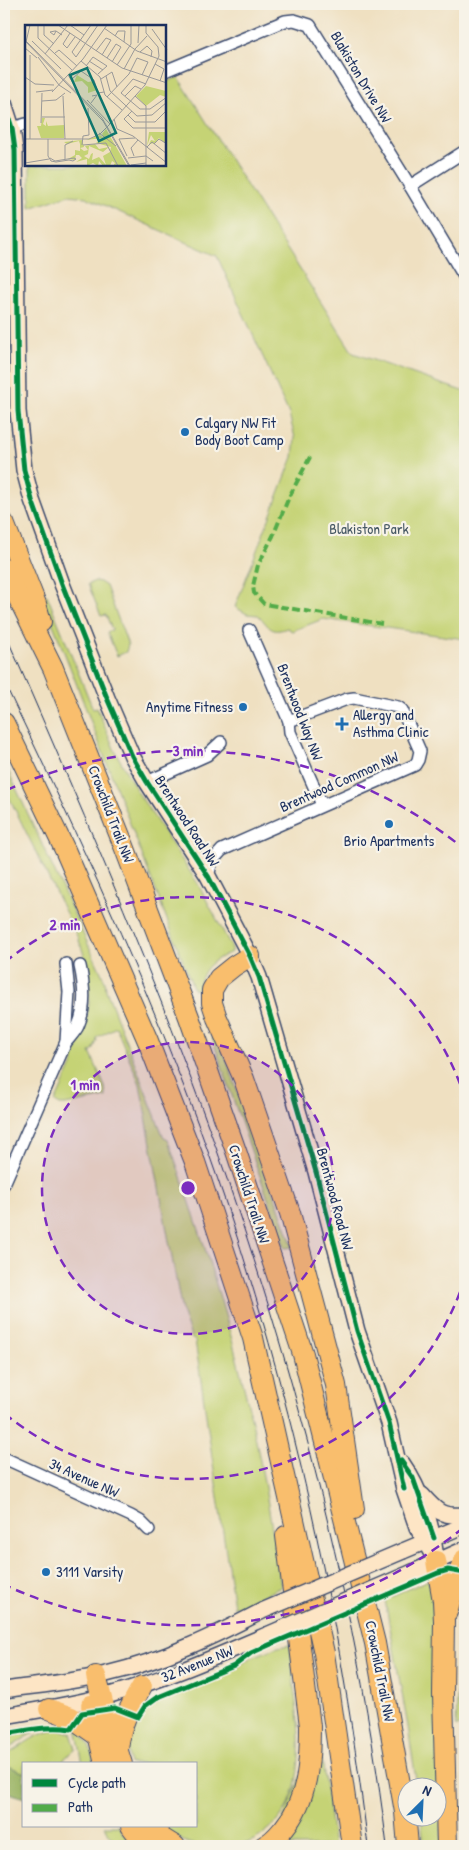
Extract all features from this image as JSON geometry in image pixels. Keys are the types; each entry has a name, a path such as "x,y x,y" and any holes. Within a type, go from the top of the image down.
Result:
{"highway":[{"path":"4,523 36,604 53,668"},
{"name":"Crowchild Trail NW","path":"4,569 53,668 189,1017 302,1354 368,1613 405,1812 408,1846"},
{"path":"4,723 65,850 148,1041 195,1162 253,1338 324,1653 352,1846"},
{"path":"250,956 219,978 212,990 212,1003 244,1079 290,1213 336,1385 368,1613"},
{"path":"264,1846 273,1842 295,1815 305,1786 310,1758 310,1726 286,1534 288,1494"},
{"path":"444,1621 459,1572 465,1559"},
{"path":"436,1561 443,1601 444,1621 443,1694 447,1846"},
{"path":"91,1677 115,1760"},
{"path":"115,1760 126,1712 142,1686"},
{"path":"96,1699 98,1736"},
{"path":"49,1709 71,1717 98,1736 115,1760"},
{"path":"132,1828 141,1842 146,1846"},
{"path":"153,1828 162,1838 175,1846"}],"street":[{"name":"Blakiston Drive NW","path":"166,71 286,21 294,20 310,25 465,278"},
{"name":"Brentwood Road NW","path":"4,103 19,126 14,150 18,411 24,470 32,500 107,698 132,756 208,876 250,956 262,985 316,1172 357,1331 389,1423 414,1520 429,1540"},
{"path":"410,186 465,151"},
{"name":"Brentwood Way NW","path":"250,630 289,721 290,732 322,805"},
{"name":"Brentwood Common NW","path":"208,876 212,861 222,850 415,765 420,756 418,745 402,710 395,705 354,698 347,699 289,721"},
{"path":"147,782 206,755 221,742"},
{"path":"66,964 69,992 66,1042"},
{"path":"4,1184 66,1042 78,1025 83,1002 83,981 80,966"},
{"name":"Brentwood Road NW","path":"396,1455 413,1478 436,1561"},
{"name":"34 Avenue NW","path":"4,1458 131,1516 140,1521 148,1530"},
{"path":"417,1489 436,1511 465,1516"},
{"name":"32 Avenue NW","path":"4,1690 91,1677 165,1655 234,1626 262,1611 465,1525"},
{"name":"32 Avenue NW","path":"4,1716 96,1699 142,1686 267,1635 465,1549"}],"green space":[{"name":"Blakiston Park","path":"178,77 353,353 465,392 465,639 323,619 292,631 287,628 273,630 258,615 247,614 235,607 293,457 295,438 289,414 217,256 86,197 69,195 30,208 30,166 166,166 166,82"},
{"path":"95,581 106,586 128,645 126,652 117,656 107,632 112,630 106,615 101,616 88,584"},
{"path":"47,595 93,709 97,708 115,751 137,791 198,884 232,948 232,952 210,965 203,975 199,988 194,990 42,597"},
{"path":"4,762 105,981 106,990 164,1138 168,1140 226,1318 259,1456 281,1587 241,1606 234,1607 195,1340 192,1339 182,1312 140,1084 116,1027 96,1038 97,1041 90,1052 105,1087 106,1097 65,1105 55,1102 74,1061 72,1059 84,1028 89,999 87,970 78,938 4,787"},
{"path":"217,1037 293,1247 285,1248 212,1038"},
{"path":"428,1580 433,1596 440,1778 416,1778 385,1600"},
{"path":"465,1584 465,1724 456,1727 460,1624"},
{"path":"290,1645 298,1724 299,1763 296,1782 290,1800 281,1816 268,1830 249,1842 238,1845 206,1846 185,1842 163,1828 198,1828 198,1762 130,1762 127,1749 130,1717 139,1721 148,1708 159,1700 235,1669 250,1658 278,1647"},
{"path":"76,1728 88,1745 94,1762 83,1762"},
{"path":"60,1730 71,1733 76,1749 63,1762 22,1762 22,1772 4,1764 4,1756 37,1736"},
{"path":"33,1733 4,1752 4,1736"},
{"path":"314,1744 320,1744 334,1846 272,1846"},
{"path":"4,1764 22,1772 22,1797 4,1791"},
{"path":"105,1828 119,1828 132,1846 117,1846"},
{"path":"422,1828 441,1828 442,1846 424,1846"}],"tram line":[{"path":"4,631 65,770 162,1004 201,1106 271,1313 301,1418 352,1630 387,1846"},
{"path":"4,682 75,832 143,984 218,1179 248,1272 300,1461 321,1557 355,1749 368,1846"}],"marked path":[{"path":"310,457 289,497 273,536 258,565 253,586 254,593 264,604 382,624"}],"cycle path":[{"path":"4,103 12,128 15,150 18,411 24,470 32,500 62,584 132,756 208,876 259,977 316,1172 357,1331 389,1423 404,1489"},
{"path":"401,1461 413,1478 434,1538"},
{"path":"4,1734 46,1728 71,1729 82,1713 115,1708 138,1717 145,1706 156,1698 234,1666 251,1653 269,1645 438,1573 448,1570 465,1573"}],"place":[{"name":"Calgary NW Fit Body Boot Camp","path":"185,432"},
{"name":"Anytime Fitness","path":"243,707"},
{"name":"Allergy and Asthma Clinic","path":"342,724"},
{"name":"Brio Apartments","path":"389,824"},
{"name":"3111 Varsity","path":"46,1572"}]}
